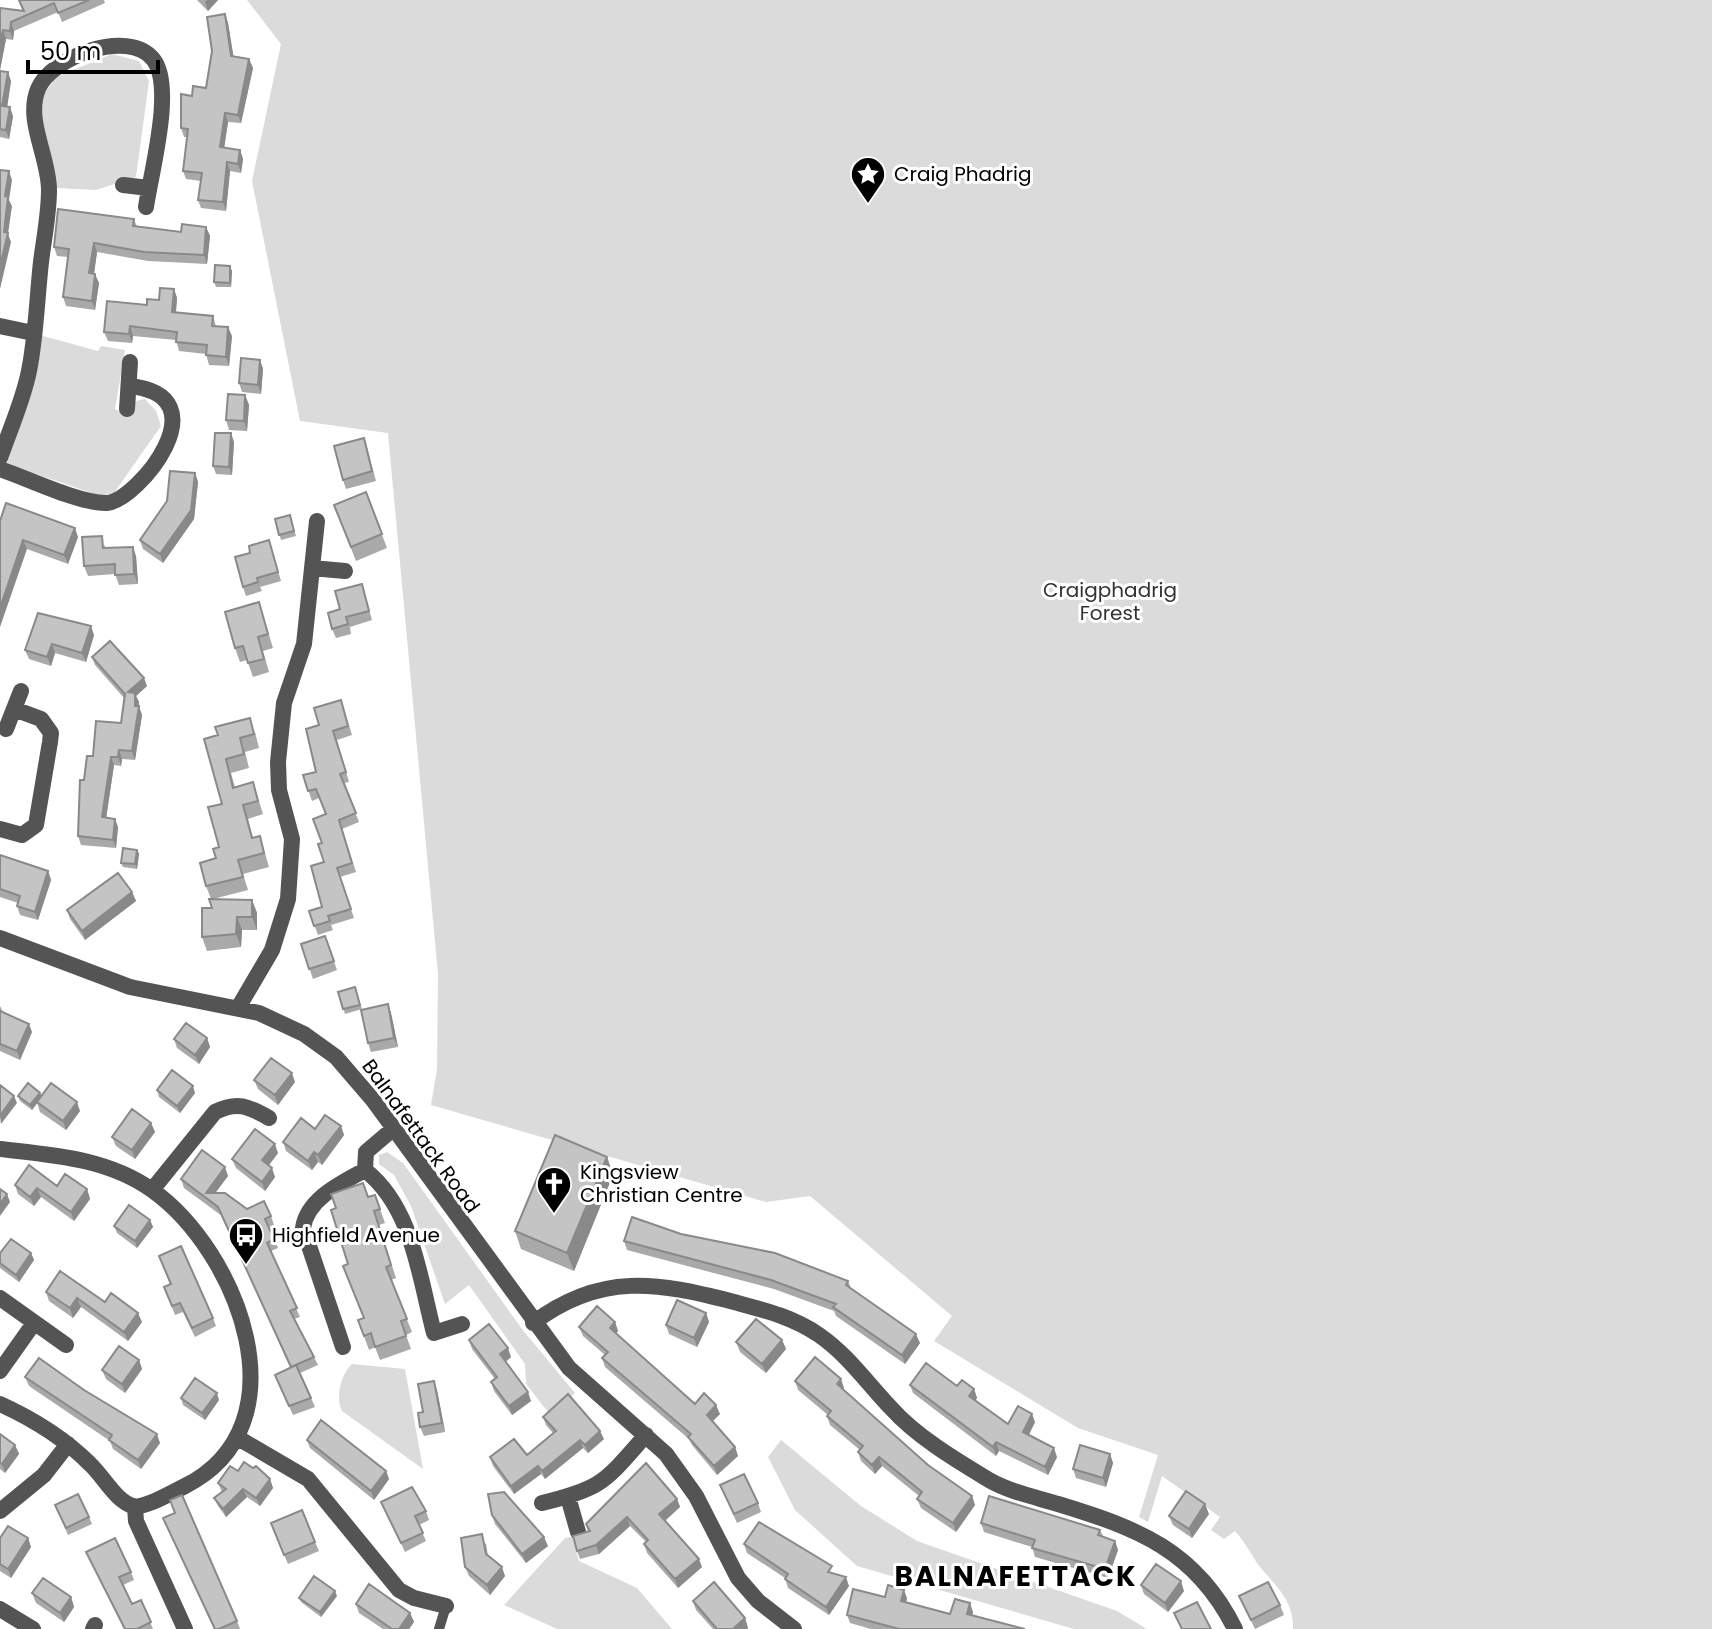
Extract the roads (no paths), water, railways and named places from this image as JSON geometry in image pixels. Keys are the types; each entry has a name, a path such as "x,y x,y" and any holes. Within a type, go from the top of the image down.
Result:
{"street":[{"path":"0,458 23,394 49,192 46,158 34,106 44,77 58,65 115,45 137,47 152,58 163,84 146,207"},
{"path":"123,185 149,188"},
{"path":"0,326 33,333"},
{"path":"127,409 130,362"},
{"path":"0,469 98,503 124,497 135,487 173,428 170,404 160,394 147,388 129,386"},
{"path":"238,1008 272,950 288,899 292,839 279,790 278,762 284,703 304,644 317,521"},
{"path":"312,568 345,571"},
{"path":"6,729 21,691"},
{"path":"0,829 22,835 36,825 50,742 51,733 41,719 14,709"},
{"name":"Balnafettack Road","path":"0,938 130,987 238,1008 280,1022 321,1044 354,1075 533,1323 588,1387 646,1435 682,1473 738,1578 758,1601 794,1629"},
{"path":"152,1190 215,1112 229,1105 242,1104 269,1118"},
{"path":"365,1170 366,1152 393,1129"},
{"path":"0,1149 99,1164 152,1190 198,1236 221,1273 249,1350 252,1381 248,1410 238,1438 216,1464 196,1481 154,1502 135,1507 120,1499 91,1464 68,1444 39,1423 0,1404"},
{"path":"365,1170 384,1185 404,1220 434,1333 462,1324"},
{"path":"343,1347 303,1228 305,1215 322,1197 365,1170"},
{"path":"533,1323 571,1297 627,1284 658,1285 707,1295 793,1320 841,1352 904,1421 971,1469 995,1483 1109,1520 1164,1546 1210,1587 1235,1629"},
{"path":"0,1298 66,1345"},
{"path":"0,1371 34,1323"},
{"path":"542,1503 568,1497 602,1483 646,1435"},
{"path":"238,1438 308,1479 399,1590 414,1598 446,1606"},
{"path":"0,1511 32,1487 68,1444"},
{"path":"568,1497 578,1532"},
{"path":"135,1507 136,1521 185,1629"},
{"path":"0,1609 33,1629"}],"lane":[{"path":"439,1629 446,1606"}],"place":[{"name":"Craig Phadrig","path":"868,205"},
{"name":"Kingsview Christian Centre","path":"554,1215"},
{"name":"Highfield Avenue","path":"246,1266"}],"district":[{"name":"BALNAFETTACK","path":"1016,1576"}],"park label":[{"name":"Craigphadrig Forest","path":"1110,602"}]}
